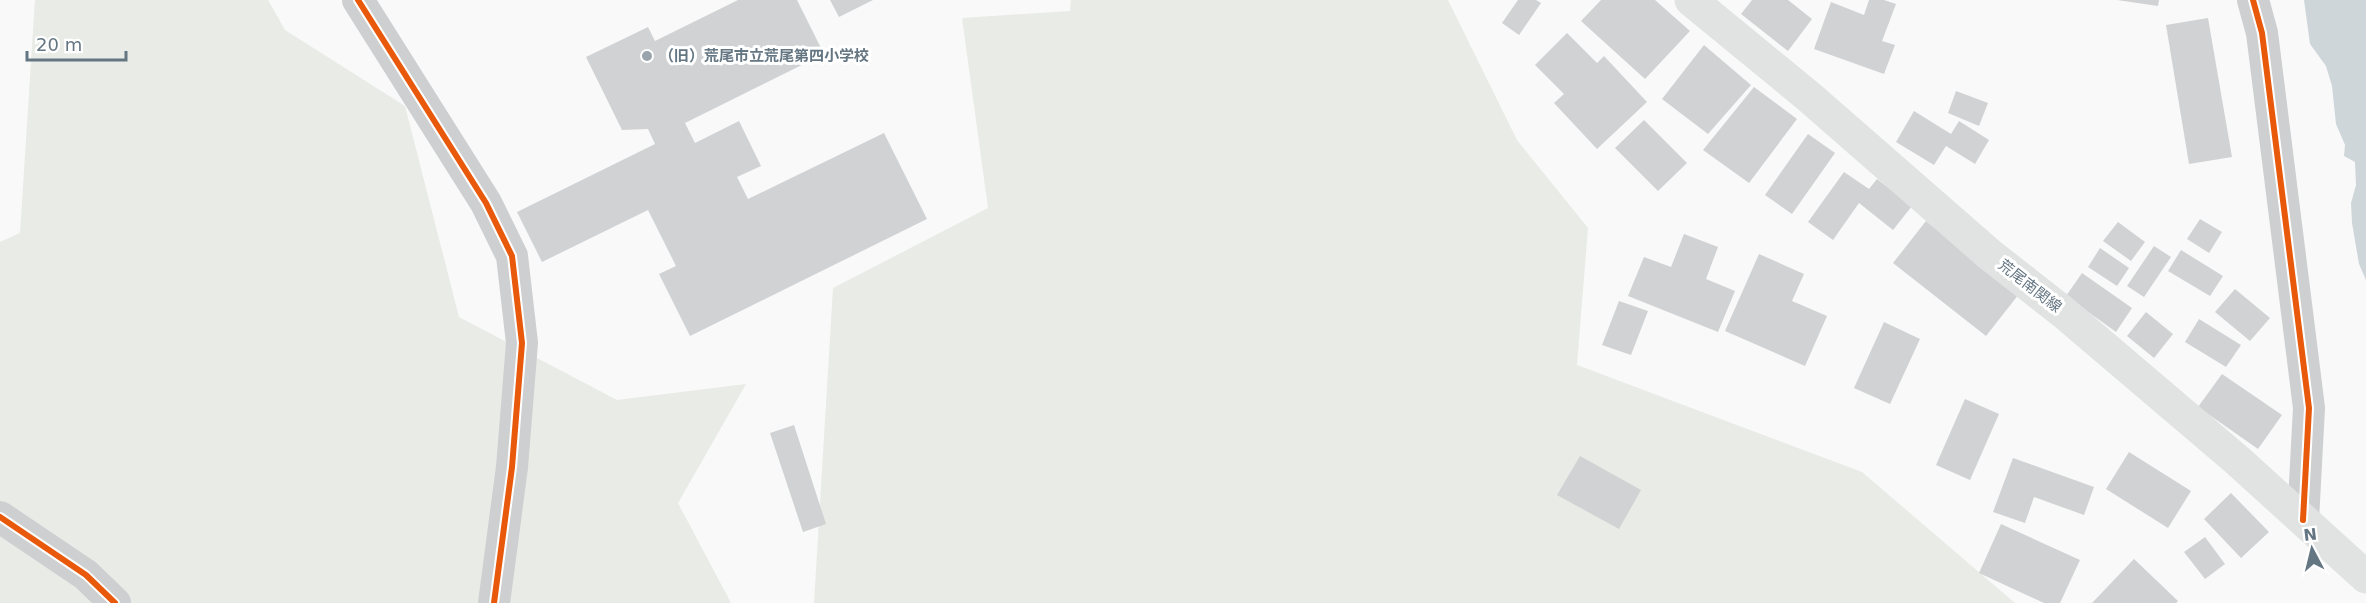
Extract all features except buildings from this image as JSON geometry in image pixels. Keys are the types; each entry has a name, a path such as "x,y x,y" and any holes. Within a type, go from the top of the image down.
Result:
{"main road":[{"name":"荒尾南関線","path":"1691,0 1808,96 1989,254 2063,312 2211,438 2366,577"}],"street":[{"path":"358,0 486,203 512,256 522,343 512,467 494,603"},
{"path":"2253,0 2262,33 2309,408 2303,520"},
{"path":"0,517 86,575 115,603"}],"shaded area":[{"path":"35,0 268,0 285,30 405,106 459,317 617,400 746,384 678,503 731,603 0,603 0,242 20,233"},
{"path":"1071,0 1448,0 1517,140 1588,228 1577,365 1862,472 2015,603 814,603 833,288 988,208 962,18 1070,11"},
{"path":"2304,0 2366,0 2366,280 2359,264 2352,223 2351,203 2356,185 2355,162 2344,156 2345,145 2336,124 2332,86 2326,66 2310,44"}],"cycle path":[{"path":"358,0 486,203 512,256 522,343 512,467 494,603"},
{"path":"2253,0 2262,33 2309,408 2303,520"},
{"path":"0,517 86,575 115,603"}],"place":[{"name":"（旧）荒尾市立荒尾第四小学校","path":"647,56"}]}
